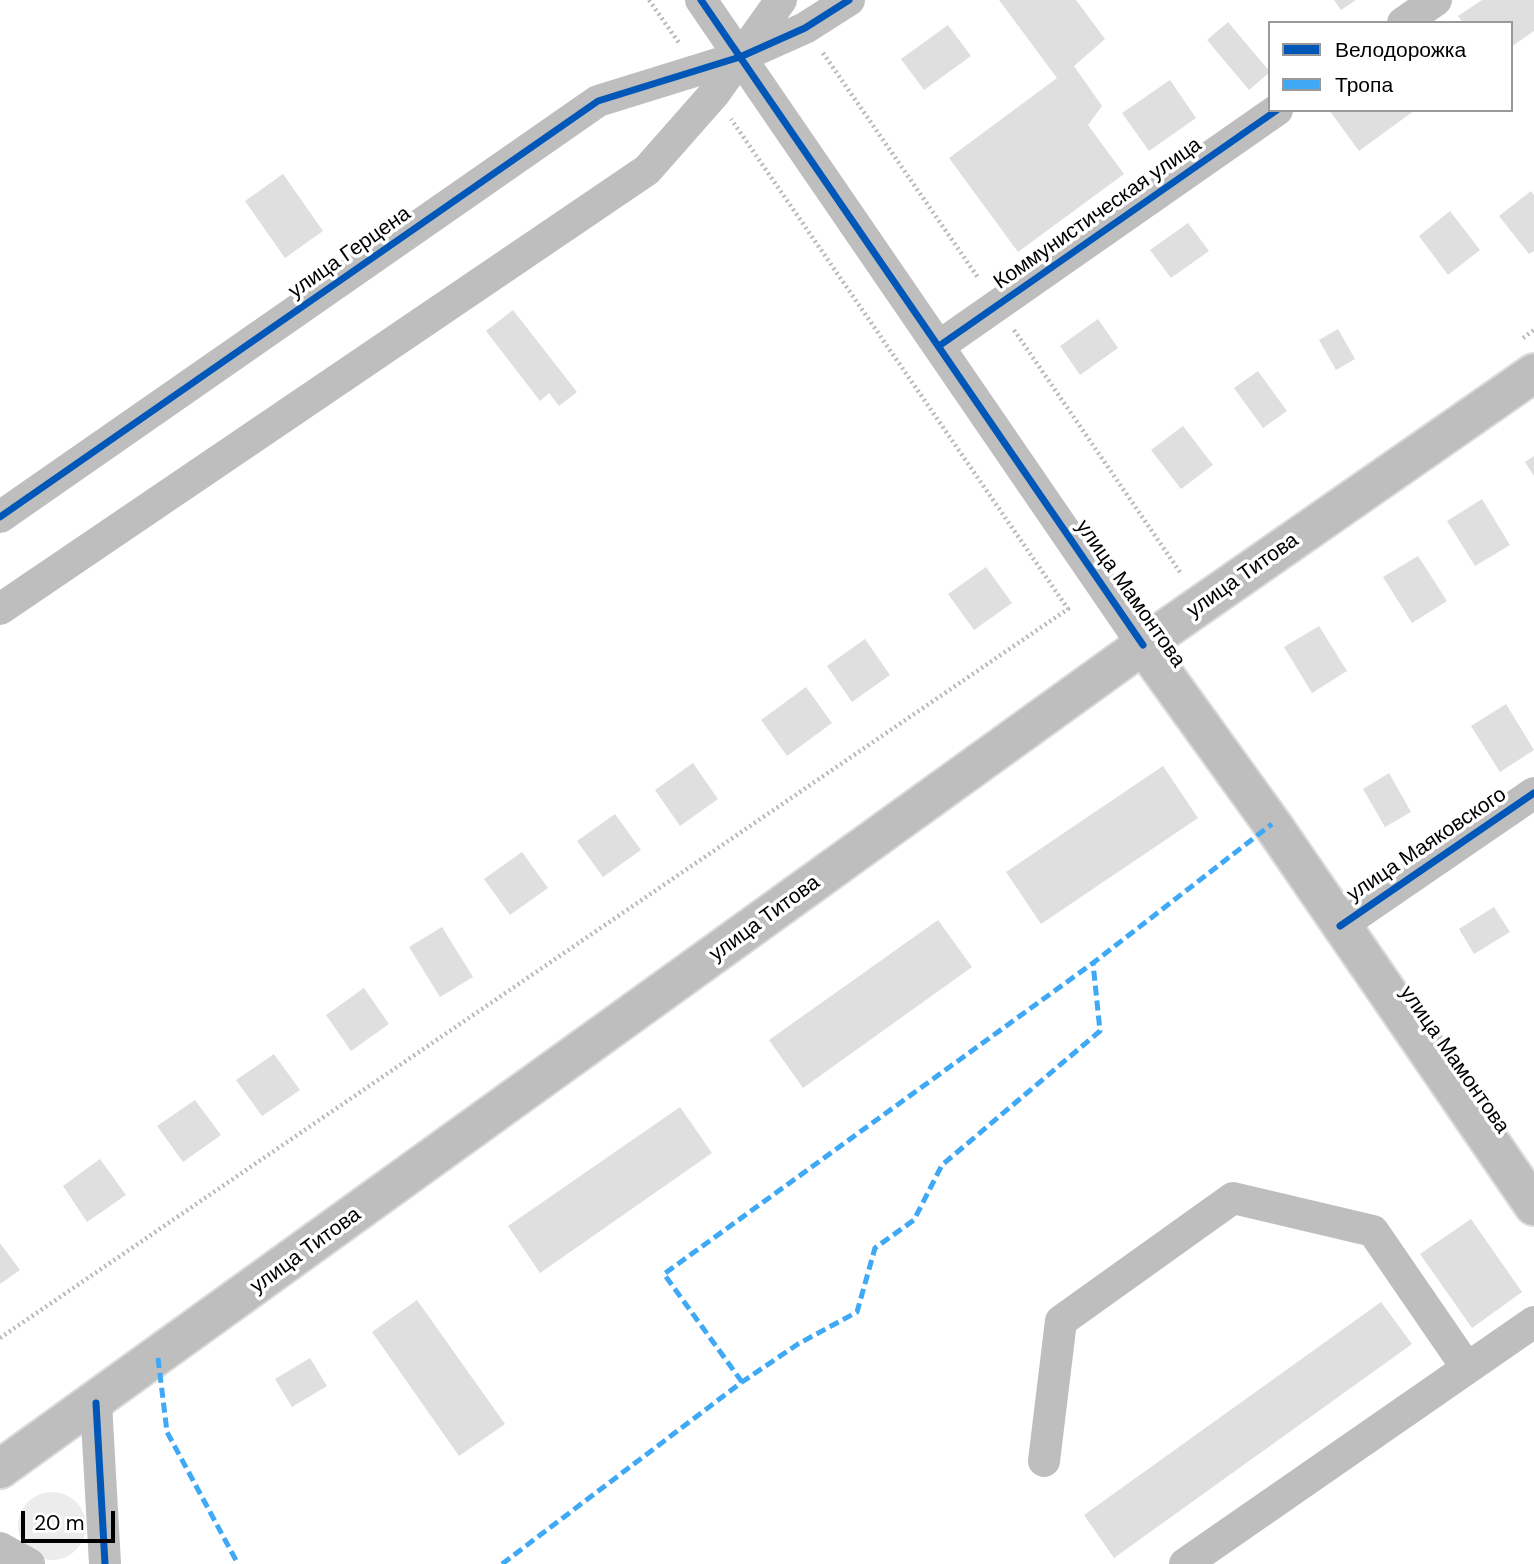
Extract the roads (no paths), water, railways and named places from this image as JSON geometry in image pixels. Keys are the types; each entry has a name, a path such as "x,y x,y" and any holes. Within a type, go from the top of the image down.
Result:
{"main road":[{"name":"улица Титова","path":"1,1465 96,1403 1143,645 1523,360"},
{"name":"улица Мамонтова","path":"1143,645 1272,824 1340,926 1529,1187"}],"street":[{"name":"улица Мамонтова","path":"701,0 1143,645"},
{"path":"740,57 780,0"},
{"path":"0,609 647,170 705,81 740,57 805,27 849,0"},
{"path":"1406,21 1436,0"},
{"name":"улица Герцена","path":"0,517 598,102 705,81"},
{"name":"Коммунистическая улица","path":"939,346 1275,112"},
{"name":"улица Маяковского","path":"1340,926 1534,793"},
{"path":"1044,1461 1061,1321 1233,1198 1373,1231 1467,1368"},
{"path":"1185,1564 1534,1322"},
{"path":"96,1403 105,1564"},
{"path":"0,1548 29,1564"}]}
